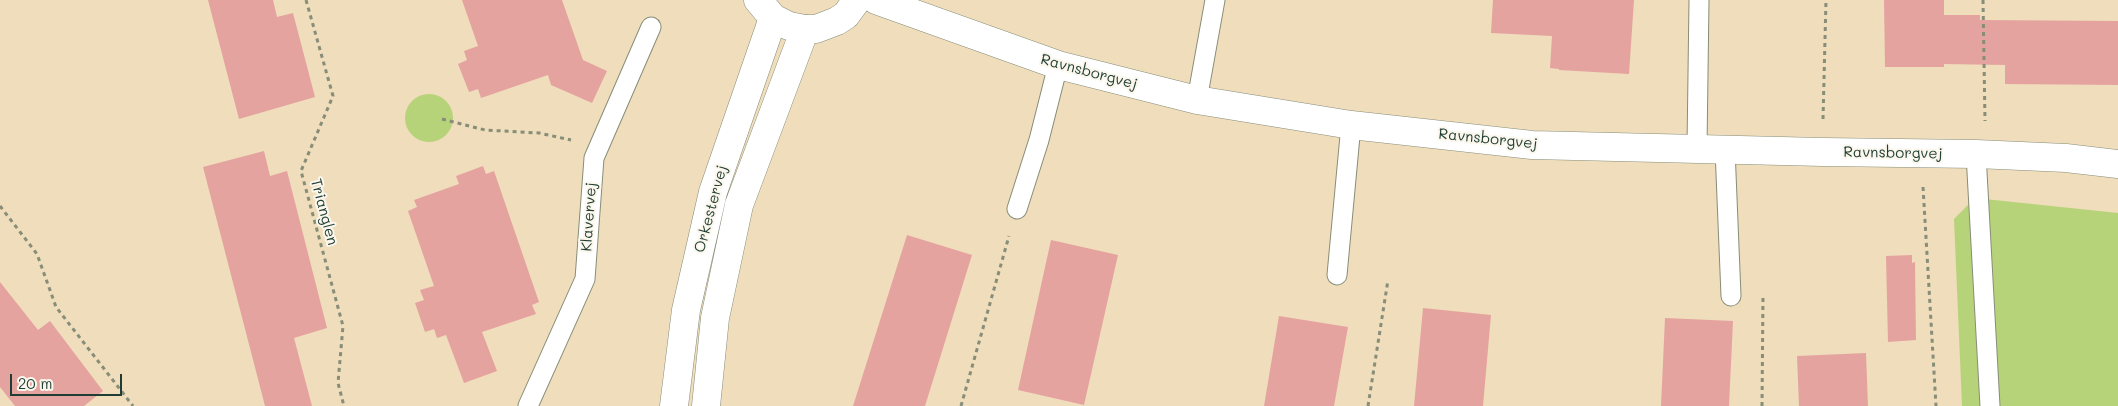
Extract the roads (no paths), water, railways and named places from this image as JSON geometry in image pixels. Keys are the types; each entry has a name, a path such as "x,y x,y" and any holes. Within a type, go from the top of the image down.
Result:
{"street":[{"path":"766,9 789,26 816,29 837,21 846,15 858,0"},
{"name":"Ravnsborgvej","path":"876,0 1058,65 1197,100 1351,125 1532,144 1823,152 1980,154 2066,158 2118,164"},
{"name":"Orkestervej","path":"674,406 686,310 713,192 766,9"},
{"name":"Orkestervej","path":"706,406 715,318 740,205 805,29"}],"lane":[{"path":"1197,100 1215,0"},
{"path":"1697,148 1699,0"},
{"name":"Klavervej","path":"528,406 584,279 594,158 651,27"},
{"path":"1017,209 1040,140 1058,65"},
{"path":"1337,274 1351,125"},
{"path":"1725,149 1731,296"},
{"path":"1980,154 1990,406"}]}
